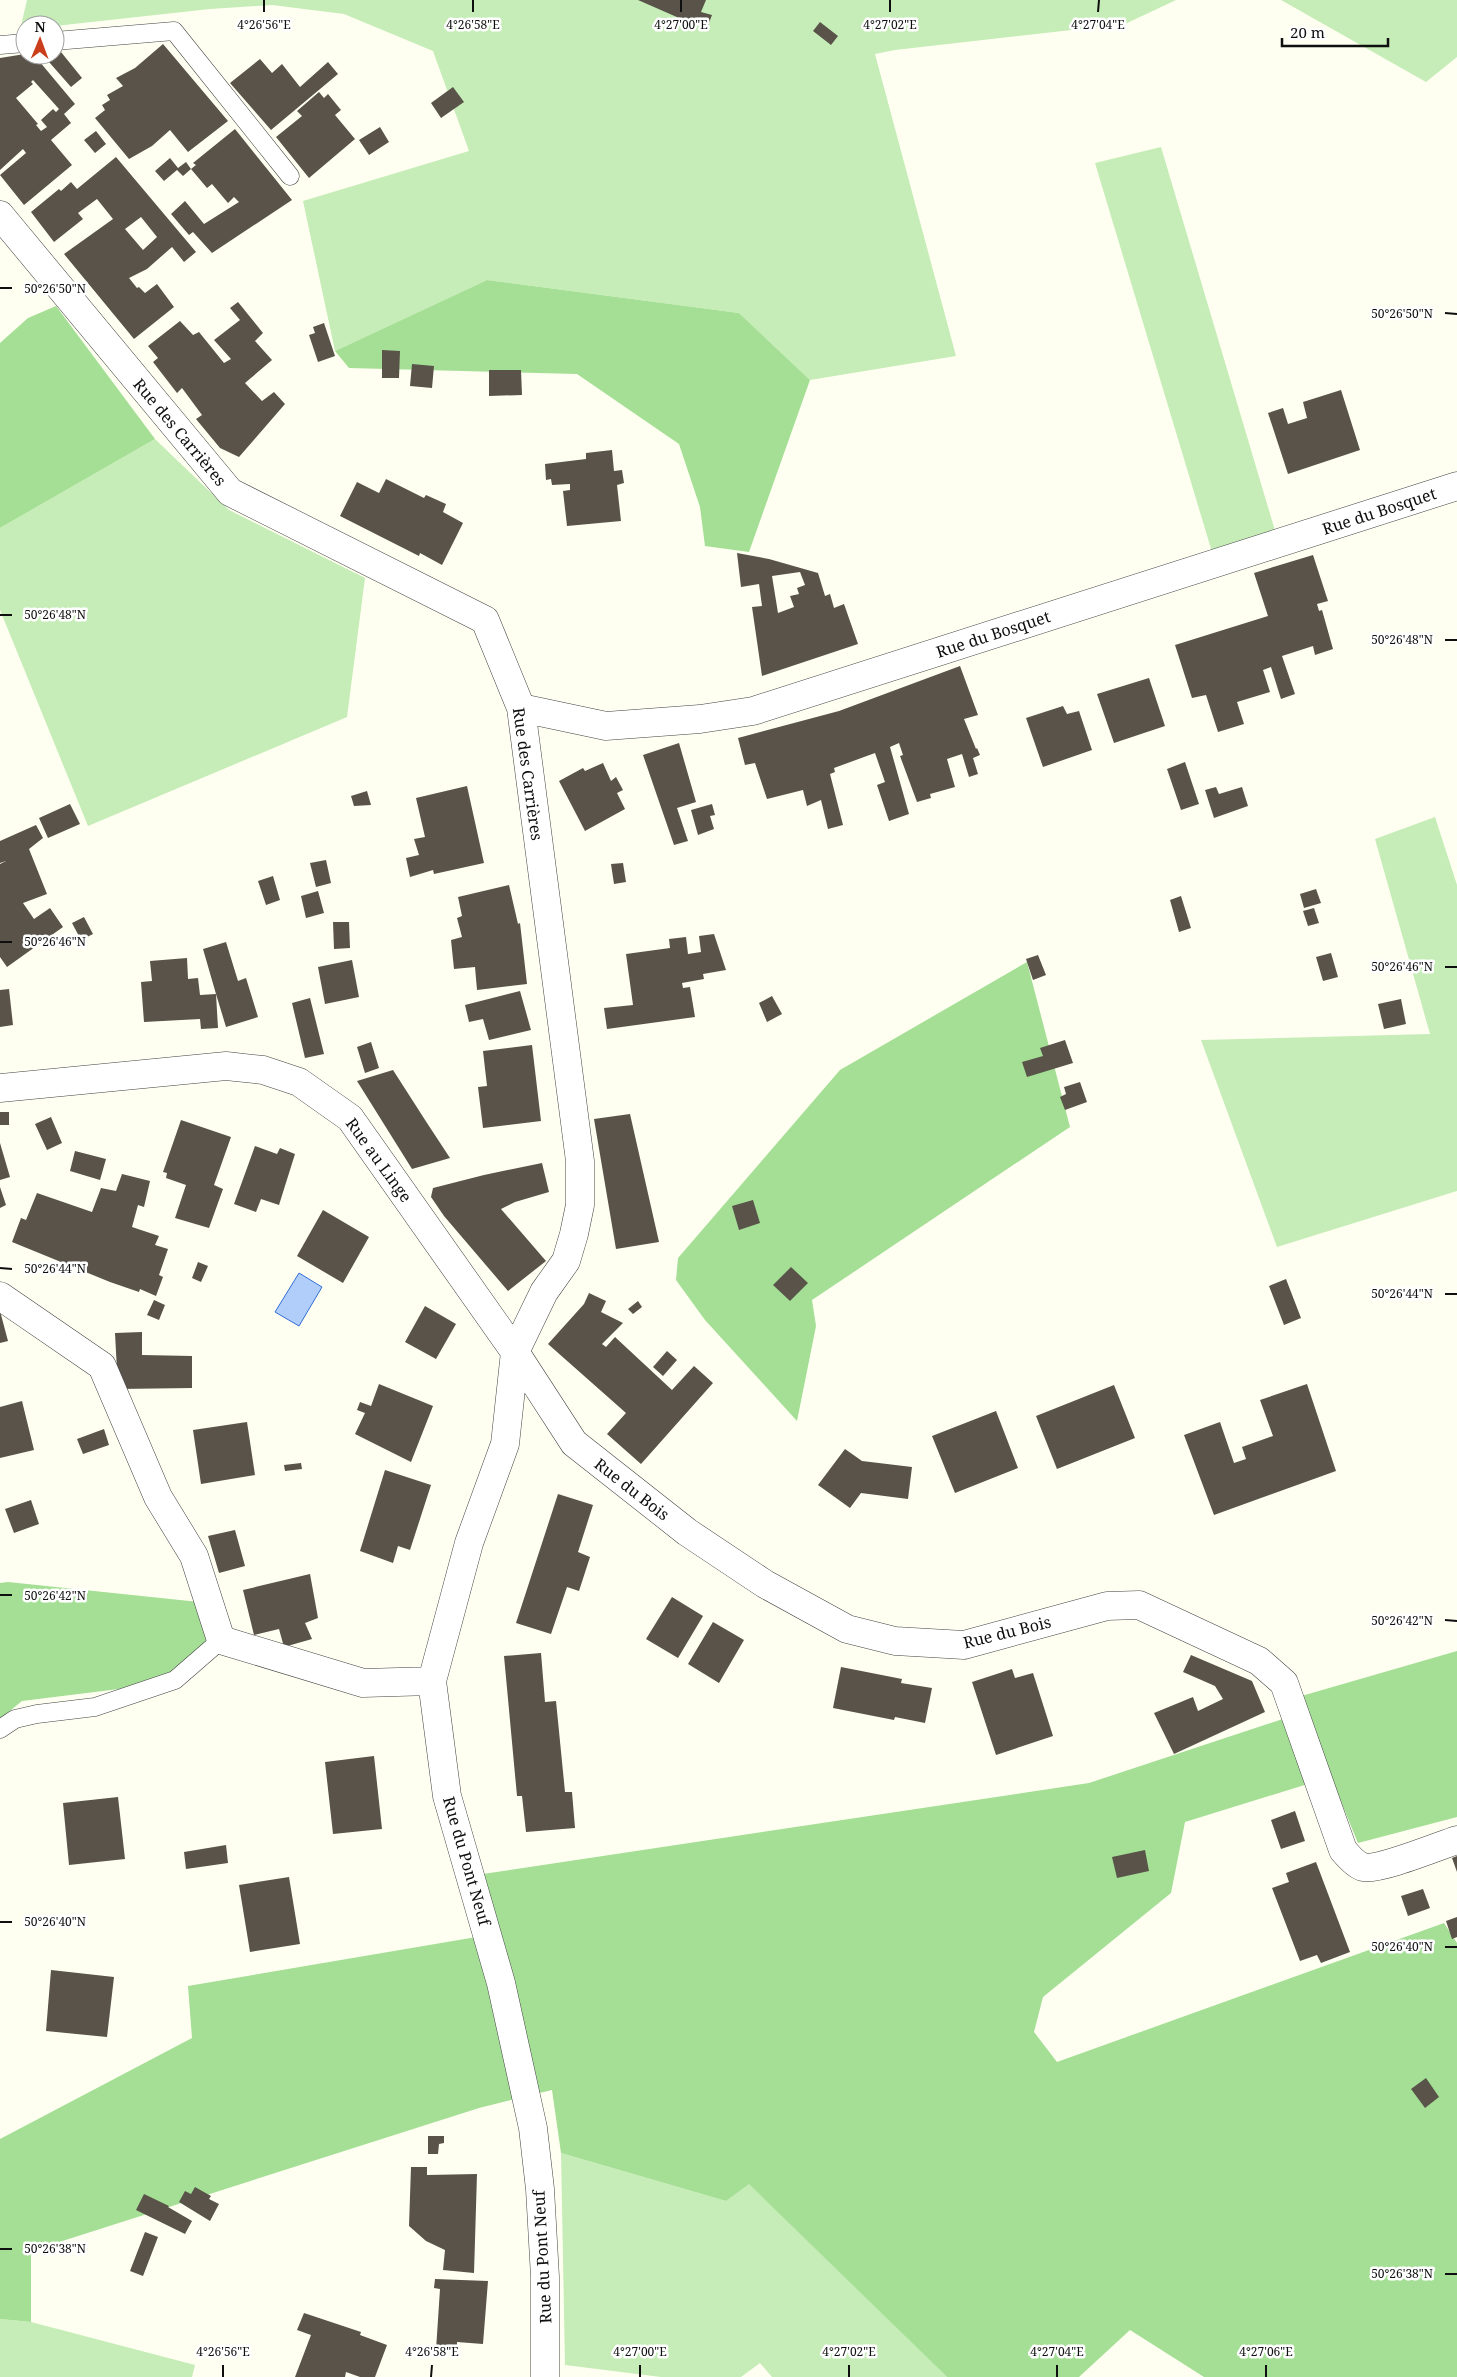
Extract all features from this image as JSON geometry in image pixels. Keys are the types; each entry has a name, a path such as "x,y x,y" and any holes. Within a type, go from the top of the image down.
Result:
{"street":[{"name":"Rue des Carrières","path":"0,216 230,492 486,620 521,708 580,1161 580,1205 566,1261 544,1292 516,1352"},
{"name":"Rue du Bosquet","path":"521,708 606,726 700,719 753,711 1457,486"},
{"name":"Rue au Linge","path":"0,1088 226,1066 263,1070 299,1082 350,1118 516,1352"},
{"path":"0,1296 102,1366 158,1497 194,1556 221,1640 362,1683 432,1682"},
{"name":"Rue du Pont Neuf","path":"516,1352 505,1444 469,1543 432,1682 447,1796 501,1983 533,2128 540,2189 545,2277 545,2377"},
{"name":"Rue du Bois","path":"516,1352 574,1443 687,1532 765,1584 847,1629 895,1641 964,1645 1107,1606 1139,1605 1258,1661 1284,1683 1343,1850 1349,1857 1363,1867 1378,1866 1457,1840"}],"lane":[{"path":"65,40 174,31 290,176"},
{"path":"0,45 15,44"},
{"path":"0,1729 15,1720 38,1714 95,1707 175,1680 221,1640"}],"green space":[{"path":"27,0 1176,0 1125,24 895,50 875,54 956,356 810,380 739,313 487,280 335,351 303,201 469,151 433,51 344,14 272,5 210,9 65,25 65,15 24,15"},
{"path":"1281,0 1457,0 1457,57 1426,82"},
{"path":"1161,147 1276,534 1212,552 1095,163"},
{"path":"487,280 739,313 810,380 749,552 705,546 700,507 679,444 577,374 349,368 335,351"},
{"path":"56,306 155,439 0,528 0,343 28,318"},
{"path":"155,439 229,510 365,578 347,717 88,826 0,610 0,528"},
{"path":"1435,817 1457,885 1457,1191 1277,1247 1201,1040 1430,1034 1375,839"},
{"path":"1027,962 1070,1127 812,1300 816,1326 797,1421 705,1320 676,1280 678,1258 840,1070"},
{"path":"8,1582 199,1602 211,1638 172,1673 135,1687 22,1701 0,1719 0,1583"},
{"path":"1457,1651 1457,1817 1358,1843 1298,1697"},
{"path":"1286,1718 1311,1783 1185,1822 1171,1893 1043,1997 1034,2032 1057,2062 1444,1923 1457,1943 1457,2377 1204,2377 1130,2330 1079,2377 947,2377 749,2184 726,2201 561,2153 552,2090 479,2108 31,2251 31,2322 0,2319 0,2139 192,2038 188,1986 500,1933 483,1874 1089,1783"},
{"path":"561,2153 726,2201 749,2183 947,2377 772,2377 760,2363 741,2377 661,2377 565,2365"},
{"path":"0,2319 31,2322 195,2365 192,2377 0,2377"}],"water":[{"path":"299,1273 322,1287 299,1326 275,1312"}],"building":[{"path":"638,0 706,0 701,12 712,15 707,28 696,23 695,25"},
{"path":"820,22 838,36 831,45 813,31"},
{"path":"163,44 228,121 188,152 170,130 152,146 129,159 95,118 105,110 102,105 110,100 107,95 123,86 116,78 135,68"},
{"path":"15,56 15,65 42,65 75,104 64,114 71,123 51,140 72,165 24,205 0,175 26,153 23,149 0,170 0,58","holes":["33,80 59,109 56,112 53,109 41,120 47,127 41,131 36,125 38,124 16,98 33,84 31,82"]},
{"path":"65,57 82,78 71,87 52,65 65,65"},
{"path":"260,59 272,73 282,64 300,87 328,62 338,74 271,130 230,83"},
{"path":"453,87 464,102 441,118 431,103"},
{"path":"319,92 324,98 328,94 341,110 335,115 355,139 309,178 276,137 302,116 297,111"},
{"path":"380,127 389,142 369,155 359,140"},
{"path":"235,129 292,200 212,253 193,232 189,235 171,214 185,201 204,224 239,202 234,197 228,203 212,184 207,188 191,169 196,165 193,163"},
{"path":"96,131 106,144 95,153 84,140"},
{"path":"116,157 196,252 184,262 172,247 147,269 129,278 137,288 139,287 145,293 157,284 174,307 134,339 64,254 113,219 97,199 78,213 83,219 54,242 31,212 59,189 61,191 71,182 77,189","holes":["141,217 157,237 143,250 125,229"]},
{"path":"170,158 178,168 186,162 191,169 183,176 177,170 164,181 155,171"},
{"path":"238,302 263,333 255,341 272,360 245,383 262,401 274,392 285,404 239,457 220,448 196,419 202,415 182,388 177,393 153,362 158,358 148,346 180,321 193,335 199,332 224,363 231,359 214,340 240,320 230,308"},
{"path":"324,323 335,356 318,362 309,335 315,333 313,327"},
{"path":"382,350 400,351 399,378 382,378"},
{"path":"412,364 434,366 432,388 410,386"},
{"path":"489,370 521,370 522,395 489,396"},
{"path":"1341,390 1360,450 1288,474 1268,413 1283,408 1288,424 1307,418 1303,402"},
{"path":"612,450 614,471 622,470 624,483 617,485 621,521 567,526 563,491 570,490 570,484 552,485 551,479 546,480 545,464 586,459 586,453"},
{"path":"386,479 424,498 426,495 446,504 443,512 463,523 442,565 420,553 419,556 340,516 357,482 379,493"},
{"path":"737,553 769,559 818,573 825,596 830,594 834,608 844,604 858,644 762,676 752,607 762,606 759,584 741,587","holes":["800,572 805,585 797,588 799,594 790,596 794,607 778,613 772,576"]},
{"path":"1313,555 1328,601 1317,604 1319,611 1322,610 1333,649 1315,655 1313,646 1282,656 1295,694 1281,699 1271,667 1263,670 1270,692 1237,702 1244,724 1218,732 1206,695 1192,698 1175,645 1268,616 1254,573"},
{"path":"960,666 978,715 964,719 980,755 973,758 978,774 969,777 962,754 947,759 955,787 930,794 931,798 917,802 900,756 903,755 899,743 890,747 909,814 889,821 877,785 885,782 875,753 834,768 835,772 830,774 843,825 828,829 821,800 807,806 803,790 767,799 755,763 745,765 738,738 839,711"},
{"path":"1149,678 1165,726 1114,743 1097,694"},
{"path":"1063,706 1067,714 1079,711 1092,750 1043,767 1026,718"},
{"path":"679,743 696,802 677,808 688,841 674,845 643,755"},
{"path":"1185,762 1199,804 1181,810 1167,769"},
{"path":"603,763 611,781 616,777 623,790 617,793 625,809 585,831 559,781 583,768 585,771"},
{"path":"467,786 484,863 434,874 433,870 410,877 406,858 419,855 414,839 425,837 416,798"},
{"path":"1216,787 1219,794 1242,787 1248,806 1214,818 1205,790"},
{"path":"367,791 371,805 354,806 351,796"},
{"path":"70,804 80,824 48,838 39,818"},
{"path":"712,804 715,815 710,816 714,829 698,835 691,810"},
{"path":"36,825 43,838 29,849 47,894 23,903 34,919 50,908 63,927 7,967 0,957 0,864 6,861 0,863 0,841"},
{"path":"326,860 331,883 316,887 310,863"},
{"path":"623,863 626,882 614,884 611,864"},
{"path":"273,876 280,900 266,905 258,881"},
{"path":"509,885 518,924 520,923 527,984 477,990 475,967 454,969 451,940 462,937 457,918 462,916 458,897"},
{"path":"1316,889 1321,903 1304,908 1300,894"},
{"path":"318,891 324,913 306,918 301,896"},
{"path":"1181,896 1191,928 1179,932 1170,900"},
{"path":"1314,908 1319,923 1308,926 1303,911"},
{"path":"84,917 93,934 81,940 72,923"},
{"path":"333,922 349,922 350,948 334,949"},
{"path":"714,934 726,970 703,974 704,979 682,983 683,988 690,987 695,1017 607,1029 604,1008 633,1005 626,954 670,948 669,939 686,937 688,954 701,952 699,936"},
{"path":"226,942 238,981 246,978 258,1017 226,1027 203,949"},
{"path":"1331,953 1338,977 1323,981 1316,957"},
{"path":"1038,955 1046,975 1033,980 1026,959"},
{"path":"187,958 188,979 198,978 200,995 216,994 218,1028 201,1029 200,1019 144,1022 141,982 152,981 150,961"},
{"path":"352,960 359,997 325,1004 318,967"},
{"path":"9,989 13,1025 0,1027 0,990"},
{"path":"520,991 531,1030 489,1040 483,1019 469,1022 465,1005"},
{"path":"772,996 782,1014 767,1022 759,1003"},
{"path":"310,998 324,1054 305,1058 292,1003"},
{"path":"1401,999 1406,1024 1384,1029 1378,1004"},
{"path":"1065,1040 1073,1063 1027,1077 1022,1062 1043,1056 1040,1048"},
{"path":"371,1042 379,1068 365,1073 357,1047"},
{"path":"532,1045 541,1121 483,1128 478,1087 487,1086 483,1051"},
{"path":"393,1070 450,1158 412,1169 357,1081"},
{"path":"1080,1082 1087,1102 1065,1110 1060,1097 1066,1094 1064,1087"},
{"path":"0,1112 9,1112 9,1125 0,1125"},
{"path":"630,1114 659,1242 616,1249 594,1119"},
{"path":"51,1117 62,1143 47,1150 35,1124"},
{"path":"181,1120 231,1137 214,1185 223,1189 209,1228 175,1218 186,1185 166,1178 167,1173 163,1172"},
{"path":"0,1143 10,1177 0,1180"},
{"path":"255,1146 277,1154 280,1148 295,1154 279,1205 261,1199 256,1212 234,1204"},
{"path":"75,1151 106,1159 100,1180 70,1171"},
{"path":"542,1163 549,1192 515,1202 501,1209 546,1261 508,1291 444,1216 431,1197 433,1188"},
{"path":"122,1174 150,1181 144,1207 138,1205 132,1227 159,1236 155,1245 168,1249 159,1275 163,1277 156,1296 140,1289 139,1292 110,1282 12,1242 21,1218 26,1220 37,1193 92,1212 101,1188 116,1191"},
{"path":"0,1187 6,1205 0,1208"},
{"path":"753,1200 760,1223 739,1230 732,1206"},
{"path":"323,1210 369,1237 343,1283 297,1256"},
{"path":"198,1262 208,1266 201,1282 192,1278"},
{"path":"791,1267 808,1283 790,1301 773,1285"},
{"path":"1286,1279 1301,1318 1284,1325 1269,1286"},
{"path":"589,1293 606,1301 601,1312 623,1323 602,1344 606,1347 615,1337 672,1390 694,1366 713,1383 641,1464 607,1434 626,1413 548,1344 584,1304"},
{"path":"154,1300 165,1305 159,1320 147,1315"},
{"path":"638,1301 642,1307 633,1314 628,1309"},
{"path":"425,1306 456,1324 436,1359 405,1342"},
{"path":"0,1311 8,1341 0,1343"},
{"path":"142,1332 142,1355 192,1356 192,1388 118,1389 115,1333"},
{"path":"667,1351 677,1360 663,1376 653,1367"},
{"path":"379,1384 433,1406 411,1462 355,1434 365,1413 357,1410 360,1402 371,1406"},
{"path":"1307,1384 1336,1471 1214,1515 1184,1435 1220,1422 1234,1463 1246,1459 1242,1447 1273,1436 1260,1400"},
{"path":"1114,1385 1135,1438 1057,1469 1036,1416"},
{"path":"22,1401 34,1450 0,1458 0,1407"},
{"path":"996,1411 1018,1468 955,1493 932,1436"},
{"path":"247,1422 255,1475 201,1484 193,1430"},
{"path":"104,1429 109,1445 83,1454 77,1439"},
{"path":"845,1449 862,1461 912,1467 908,1499 861,1493 850,1508 818,1485"},
{"path":"301,1463 302,1469 285,1471 284,1465"},
{"path":"385,1470 431,1485 410,1550 398,1546 393,1563 360,1551"},
{"path":"558,1494 593,1505 578,1552 590,1557 579,1591 567,1587 551,1634 516,1623"},
{"path":"31,1500 39,1524 14,1533 5,1509"},
{"path":"235,1530 245,1566 219,1573 208,1536"},
{"path":"310,1574 318,1618 305,1623 312,1639 284,1647 279,1629 254,1635 243,1590"},
{"path":"672,1597 703,1616 678,1658 646,1639"},
{"path":"713,1622 744,1640 719,1683 688,1664"},
{"path":"541,1653 545,1702 556,1701 565,1792 572,1792 575,1828 526,1832 522,1796 517,1796 504,1656"},
{"path":"1191,1655 1252,1681 1265,1712 1174,1754 1154,1713 1193,1697 1198,1711 1223,1699 1215,1686 1183,1672"},
{"path":"841,1667 902,1679 901,1683 932,1688 925,1723 895,1717 894,1720 833,1708"},
{"path":"1012,1669 1015,1678 1033,1673 1053,1736 996,1755 972,1682"},
{"path":"374,1756 382,1829 333,1834 325,1762"},
{"path":"118,1797 125,1859 69,1865 63,1803"},
{"path":"1295,1811 1305,1841 1281,1849 1271,1820"},
{"path":"226,1845 228,1863 186,1869 184,1852"},
{"path":"1145,1850 1149,1871 1117,1878 1112,1857"},
{"path":"1457,1856 1457,1872 1452,1858"},
{"path":"1316,1862 1350,1952 1321,1963 1317,1955 1300,1961 1272,1888 1289,1882 1286,1873"},
{"path":"289,1877 300,1944 250,1952 239,1885"},
{"path":"1423,1889 1430,1908 1408,1916 1401,1896"},
{"path":"1457,1917 1457,1937 1452,1939 1446,1921"},
{"path":"51,1970 114,1977 107,2037 46,2031"},
{"path":"1426,2078 1439,2097 1425,2108 1411,2089"},
{"path":"428,2136 444,2136 444,2143 439,2144 438,2154 428,2154"},
{"path":"411,2167 427,2167 427,2175 477,2174 474,2273 443,2270 445,2250 426,2241 409,2226"},
{"path":"195,2187 211,2196 209,2199 219,2204 210,2221 179,2202 185,2191 191,2194"},
{"path":"144,2194 169,2206 192,2221 185,2234 136,2210"},
{"path":"145,2232 158,2237 143,2276 130,2271"},
{"path":"435,2279 488,2281 483,2344 457,2342 457,2352 436,2350 440,2289 434,2288"},
{"path":"304,2313 361,2332 360,2335 387,2345 375,2377 360,2377 346,2372 345,2377 295,2377 311,2335 297,2330"}]}
